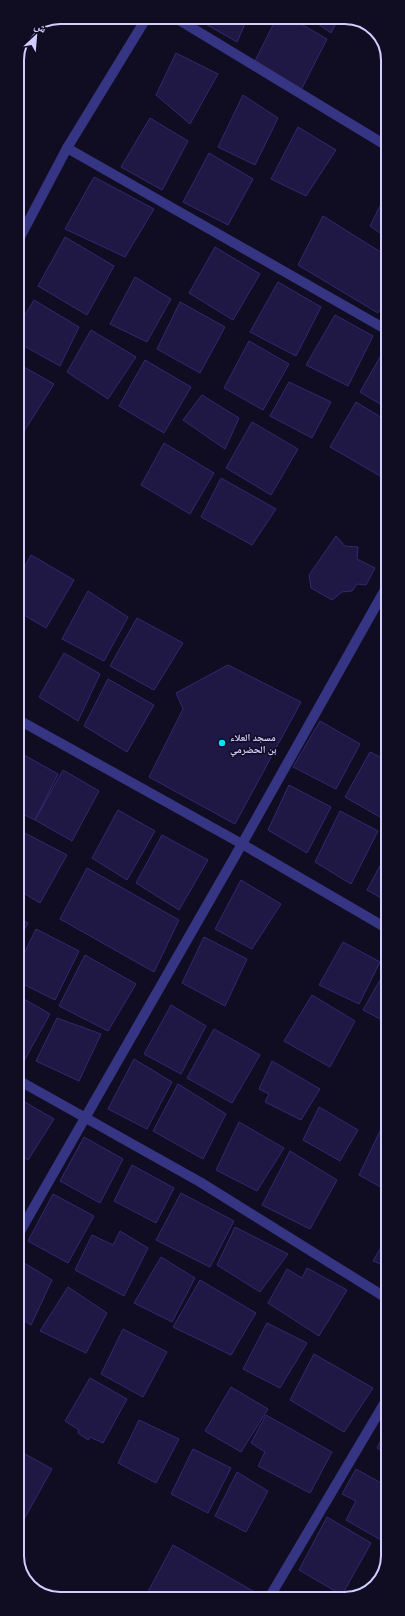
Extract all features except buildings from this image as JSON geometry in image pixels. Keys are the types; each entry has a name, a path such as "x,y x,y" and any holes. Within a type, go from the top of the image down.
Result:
{"street":[{"path":"24,230 67,148 143,24"},
{"path":"186,24 381,142"},
{"path":"67,148 381,327"},
{"path":"24,1224 381,598"},
{"path":"24,723 242,844 381,925"},
{"path":"24,1083 200,1182 381,1295"},
{"path":"273,1592 381,1409"}],"place":[{"name":"مسجد العلاء بن الحضرمي","path":"222,743"}]}
